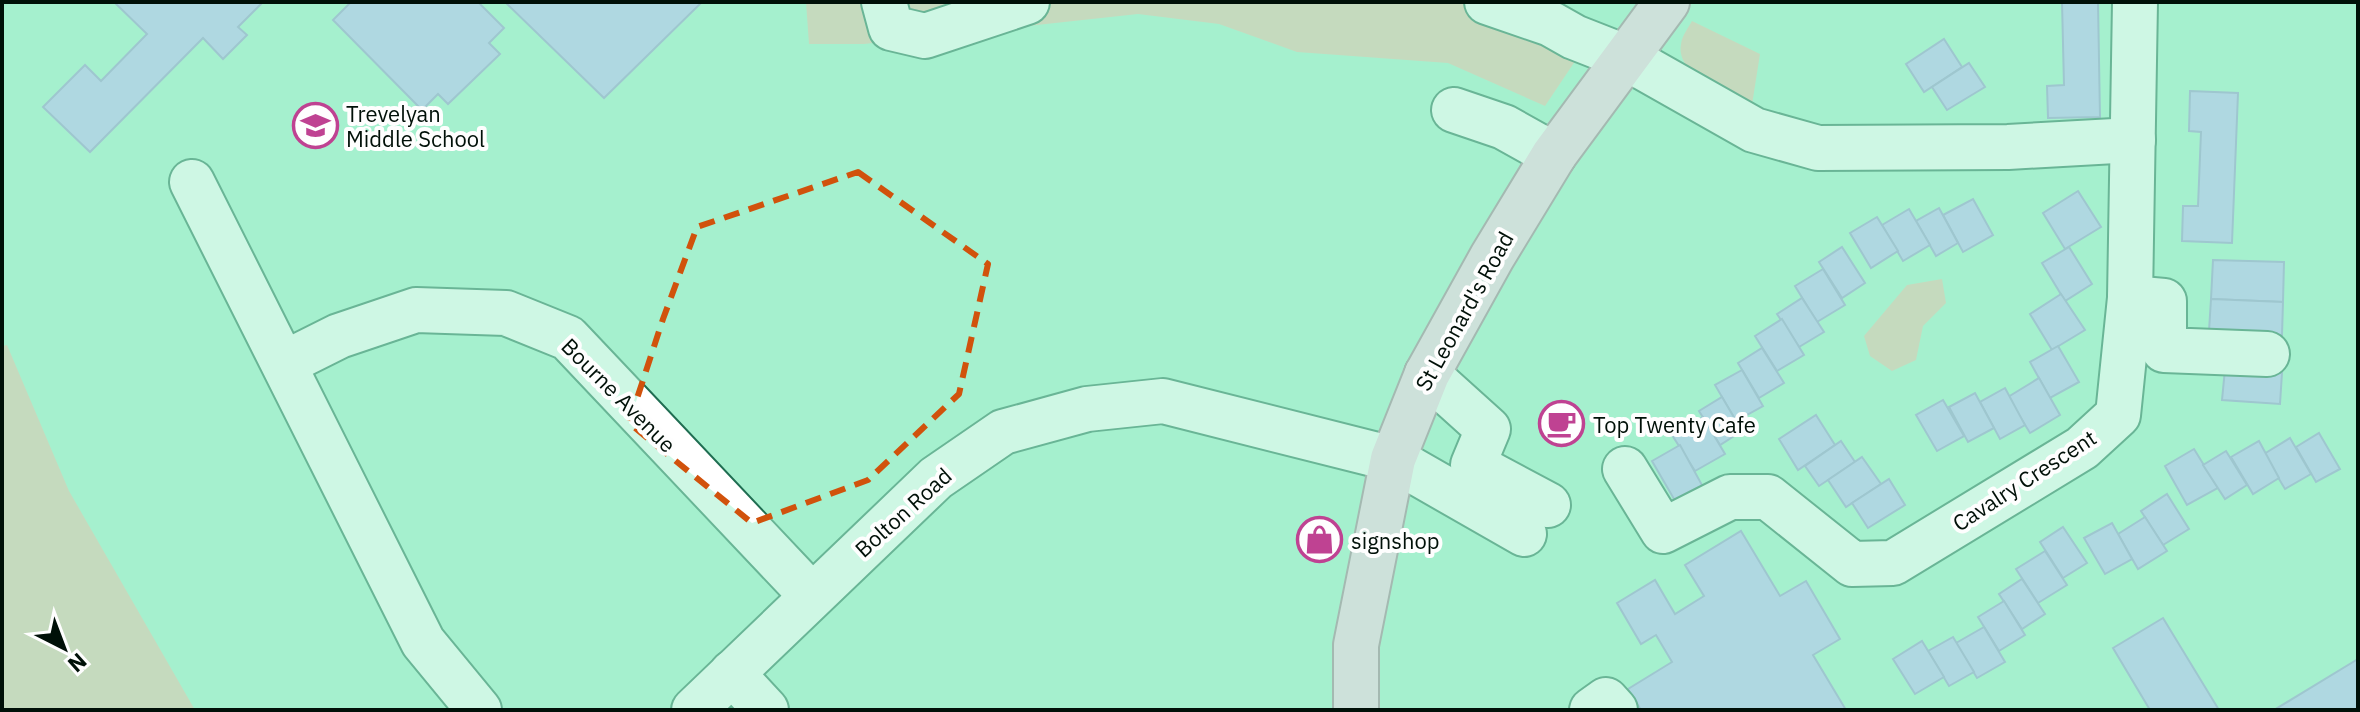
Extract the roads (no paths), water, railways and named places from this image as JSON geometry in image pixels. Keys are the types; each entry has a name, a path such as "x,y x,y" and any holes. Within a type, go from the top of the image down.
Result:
{"main road":[{"name":"St Leonard's Road","path":"1356,710 1356,645 1393,459 1427,374 1492,257 1554,155 1667,2"}],"street":[{"path":"884,2 891,28 925,36 1027,2"},
{"path":"1487,2 1551,24 1562,19 1754,130 1818,148 2008,147 2133,140"},
{"name":"Cavalry Crescent","path":"1625,469 1663,531 1730,497 1768,497 1852,564 1893,563 2082,448 2118,415 2130,298 2135,2"},
{"path":"1454,110 1504,127 1554,155"},
{"path":"192,182 423,642 479,710"},
{"path":"2130,298 2164,301 2164,350 2267,354"},
{"name":"Bourne Avenue","path":"285,363 339,336 416,310 506,313 568,338 812,596"},
{"name":"Bolton Road","path":"694,710 936,478 1003,432 1087,409 1163,401 1393,459 1536,519 1473,465 1488,429 1427,374"},
{"path":"732,673 766,710"},
{"path":"1592,710 1606,700 1615,710"}],"place":[{"name":"Trevelyan Middle School","path":"315,126"},
{"name":"Top Twenty Cafe","path":"1562,424"},
{"name":"signshop","path":"1320,540"}]}
